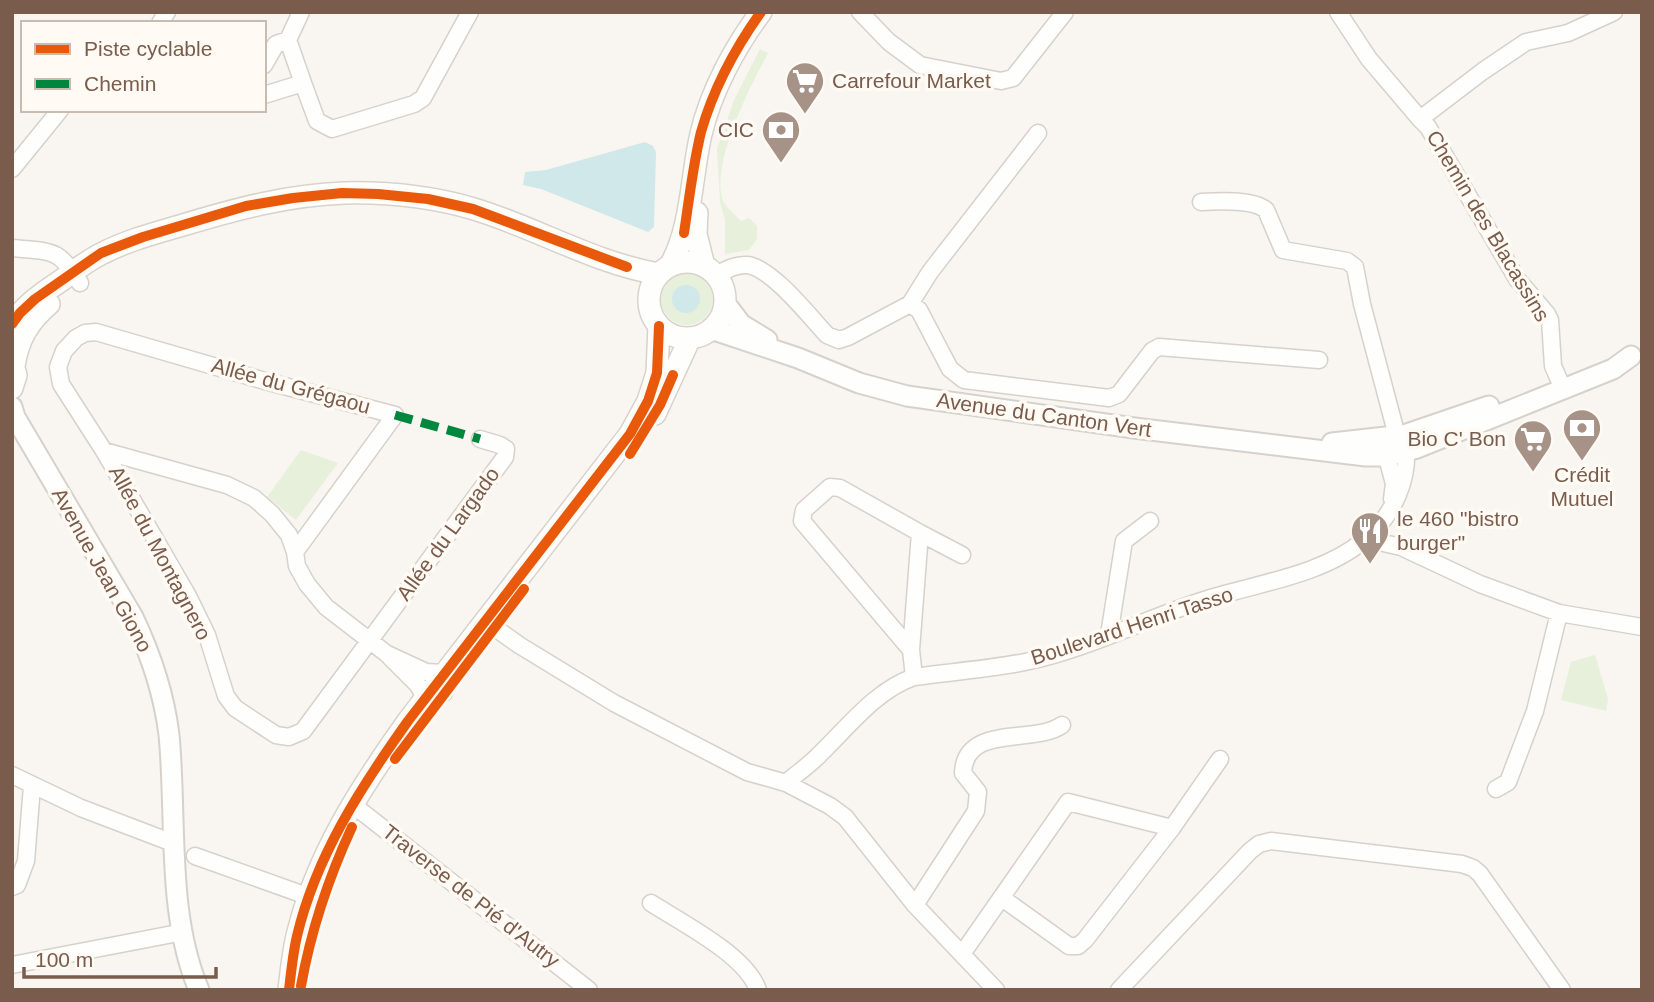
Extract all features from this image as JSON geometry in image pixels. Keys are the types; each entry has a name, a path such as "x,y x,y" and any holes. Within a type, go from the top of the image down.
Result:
{"main road":[{"path":"761,12 739,45 701,132 680,248 651,288 649,303 652,315 659,326 679,337 690,338 711,329 720,317 725,303 724,293 710,271 696,234 702,170 711,132 741,62 760,29 774,12"},
{"path":"12,388 16,375 13,364 20,339 34,318 101,253 246,206 293,198 378,194 428,199 474,209 589,255 637,271 664,270 681,262 710,271"},
{"path":"589,255 630,282 649,303"},
{"path":"12,324 35,299 77,278"},
{"path":"489,624 630,434 648,401 657,373 659,326"},
{"path":"289,990 297,936 356,807 386,772 438,688 640,440 660,405 690,338"},
{"path":"300,990 315,899"}],"street":[{"path":"301,12 288,40 317,121 332,129 414,104 423,98 470,12"},
{"path":"860,12 889,42 920,65 1001,81 1013,78 1065,12"},
{"path":"1338,12 1369,60 1420,119"},
{"name":"Chemin des Blacassins","path":"1561,385 1553,366 1550,320 1547,314 1517,279 1428,127 1420,119 1526,42 1568,33 1614,12"},
{"path":"266,62 276,44 288,40"},
{"path":"266,94 303,83"},
{"path":"12,169 58,112"},
{"path":"710,271 751,265 768,274 827,335 839,340 910,304 930,271 1038,133"},
{"name":"Boulevard Henri Tasso","path":"786,783 817,758 881,695 899,682 914,677 1026,662 1073,648 1202,600 1273,583 1347,553 1366,539 1382,520 1395,491 1395,443 1355,267 1347,261 1283,250 1266,210 1261,206 1223,201 1201,202"},
{"path":"12,248 55,253 77,278"},
{"name":"Avenue du Canton Vert","path":"725,303 741,324 798,358"},
{"path":"910,304 919,310 950,369 964,380 1109,398 1119,394 1152,351 1159,347 1318,360"},
{"name":"Avenue du Canton Vert","path":"711,329 798,358 859,383 931,400 1134,428 1296,446 1395,443 1561,385 1614,359 1636,354"},
{"name":"Allée du Grégaou","path":"61,384 58,366 64,351 76,338 85,333 96,332 264,381 395,415 295,552"},
{"name":"Allée du Montagnero","path":"61,384 104,451 197,615 207,635 226,696 235,708 276,735 289,737 303,731 370,641"},
{"name":"Avenue Jean Giono","path":"12,407 127,606 148,649 161,691 169,734 181,938 200,990"},
{"name":"Avenue Jean Giono","path":"12,437 57,508 137,651 150,693 158,736 173,934 189,990"},
{"name":"Allée du Largado","path":"370,641 505,457 506,449 480,439"},
{"path":"104,451 227,485 254,498 289,535 297,566 307,584 326,607 387,654 418,685 438,688"},
{"path":"911,650 802,521 804,510 830,487 840,488 962,555"},
{"path":"1109,635 1124,541 1150,521"},
{"path":"914,677 911,650 920,533"},
{"path":"1366,539 1401,547 1480,584 1559,613 1642,627"},
{"path":"1496,789 1508,782 1535,711 1559,613"},
{"path":"489,624 614,703 747,772 786,783 830,806 845,817 915,905 993,989"},
{"path":"387,654 426,672 438,688"},
{"path":"915,905 976,811 978,792 963,774 963,766 978,745 990,740 1042,733 1062,724"},
{"path":"1002,898 1069,946 1078,946 1172,828 1220,759"},
{"path":"12,775 32,786 165,840"},
{"path":"12,887 17,885 26,861 32,786"},
{"path":"962,954 1068,802 1172,828"},
{"name":"Traverse de Pié d'Autry","path":"356,807 589,990"},
{"path":"1119,990 1250,851 1259,844 1271,841 1462,864 1473,868 1480,874 1560,987 1578,990"},
{"path":"195,856 315,899"},
{"path":"651,903 737,960 750,972 758,990"},
{"path":"12,965 173,934"}],"green space":[{"path":"760,49 768,53 734,126 722,167 720,185 723,201 729,209 741,221 749,218 757,226 757,239 749,250 725,254 725,220 720,202 717,149 734,100"},
{"path":"687,273 706,280 713,299 706,318 687,325 668,318 661,299 668,280"},
{"path":"301,450 338,463 296,520 267,497"},
{"path":"1595,655 1608,699 1606,711 1561,700 1571,662"}],"water":[{"path":"645,142 653,146 656,152 654,227 648,232 541,189 523,185 525,172 546,170"},
{"path":"686,285 696,289 700,299 696,309 686,313 676,309 672,299 676,289"}],"marked path":[{"path":"395,415 480,439"}],"cycle path":[{"path":"684,233 696,157 706,116 726,69 761,12"},
{"path":"12,324 35,299 101,253 143,237 246,206 342,193 428,199 473,209 627,267"},
{"path":"289,990 292,963 305,906 342,823 408,721 630,434 648,401 657,373 659,326"},
{"path":"630,454 660,405 673,375"},
{"path":"395,759 524,589"},
{"path":"301,986 321,905 352,827"}],"place":[{"name":"Carrefour Market","path":"805,115"},
{"name":"CIC","path":"781,164"},
{"name":"Crédit Mutuel","path":"1582,462"},
{"name":"Bio C' Bon","path":"1533,473"},
{"name":"le 460 \"bistro burger\"","path":"1370,565"}]}
